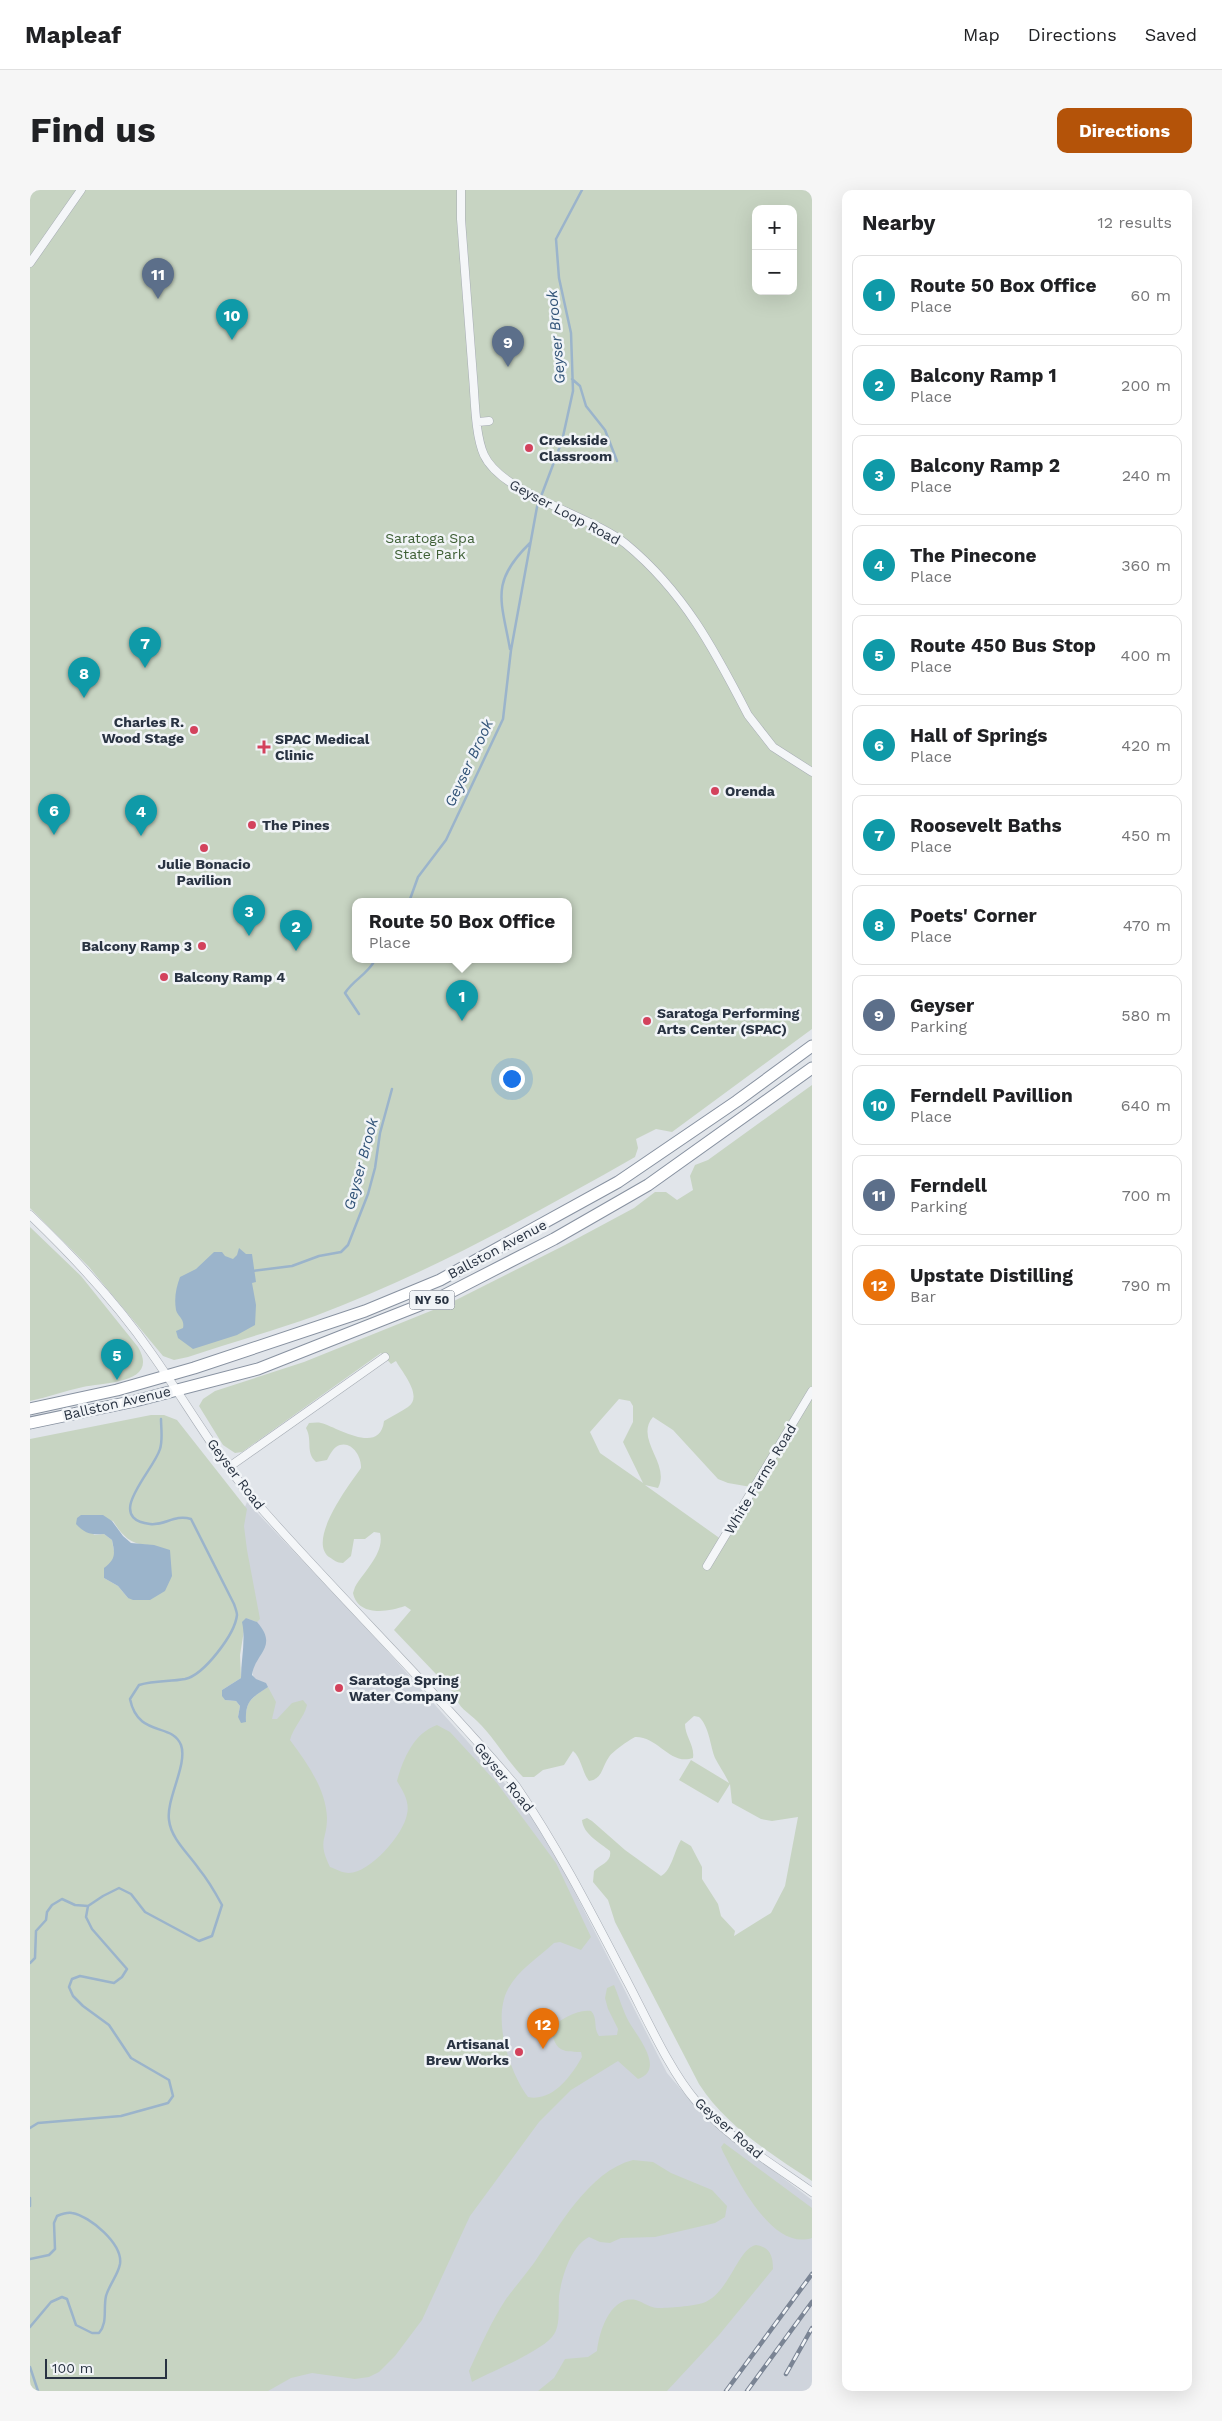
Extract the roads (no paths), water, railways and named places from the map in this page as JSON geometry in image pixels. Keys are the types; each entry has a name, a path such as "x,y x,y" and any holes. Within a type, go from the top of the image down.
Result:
{"highway":[{"name":"Ballston Avenue","path":"30,1409 117,1390 166,1376 365,1311 440,1280 618,1182 812,1046"},
{"name":"Ballston Avenue","path":"30,1423 135,1401 258,1369 396,1316 494,1272 648,1185 812,1068"}],"street":[{"path":"30,263 81,190"},
{"name":"Geyser Loop Road","path":"461,190 461,219 468,314 478,422 484,456 496,473 509,483 592,523 623,542 642,558 668,584 696,619 733,689 757,728 773,746 812,772"},
{"path":"468,314 477,312"},
{"path":"478,422 489,422"},
{"name":"Geyser Road","path":"30,1215 63,1246 104,1291 260,1508 516,1786 537,1817 585,1900 653,2032 696,2101 743,2143 812,2192"},
{"path":"229,1467 385,1357"},
{"name":"White Farms Road","path":"707,1566 812,1392"}],"water":[{"path":"239,1248 246,1254 252,1254 256,1282 252,1283 256,1305 255,1325 237,1335 193,1349 178,1338 176,1331 183,1328 182,1320 175,1306 177,1285 180,1277 196,1269 214,1252 222,1252 225,1256 233,1259 237,1255"},
{"path":"81,1515 103,1515 112,1521 131,1543 154,1545 170,1550 172,1576 165,1591 150,1600 133,1600 128,1598 118,1586 104,1578 104,1568 111,1562 114,1556 112,1540 104,1534 92,1534 82,1530 76,1524 77,1518"},
{"path":"246,1618 257,1622 266,1638 264,1650 254,1667 252,1675 266,1683 268,1687 248,1704 246,1722 241,1723 238,1717 240,1706 236,1701 225,1700 222,1696 222,1690 241,1678 242,1622"}],"waterway":[{"name":"Geyser Brook","path":"410,898 418,877 446,840 503,719 511,650 537,507 562,441 573,391 571,333 559,278 556,239 582,190"},
{"path":"572,379 580,386 586,406 605,430 617,461"},
{"name":"Geyser Brook","path":"510,649 502,604 504,580 517,557 530,543"},
{"name":"Geyser Brook","path":"359,1014 345,993 373,963"},
{"name":"Geyser Brook","path":"252,1271 292,1266 319,1256 341,1252 348,1245 368,1194 375,1168 380,1133 392,1089"},
{"name":"Geyser Brook","path":"30,2128 38,2123 121,2116 168,2103 173,2096 169,2080 131,2058 109,2025 83,2006 73,1996 69,1987 72,1979 80,1976 114,1983 122,1977 127,1969 92,1929 86,1917 88,1906 119,1888 131,1894 145,1912 199,1941 212,1936 222,1905 170,1827 169,1812 182,1762 181,1745 177,1738 147,1725 140,1719 134,1711 130,1699 139,1685 185,1679 201,1670 225,1643 237,1615 234,1604 191,1519 180,1518 150,1524 137,1520 131,1513 131,1504 135,1493 160,1449 162,1438 161,1419"},
{"path":"30,1963 35,1958 36,1931 46,1920 47,1912 52,1905 62,1899 75,1905 88,1906"},
{"name":"Geyser Brook","path":"30,2198 30,2206"},
{"name":"Geyser Brook","path":"30,2259 49,2255 55,2249 54,2223 57,2216 64,2213 79,2215 96,2225 111,2240 120,2256 120,2264 106,2296 104,2320 99,2333 92,2333 76,2325 67,2299 62,2297 51,2302 30,2327"},
{"name":"Geyser Brook","path":"30,2367 38,2391"}],"railway":[{"path":"726,2391 812,2274"},
{"path":"747,2391 812,2302"},
{"path":"786,2374 812,2328"}],"place":[{"name":"Ferndell","path":"158,299"},
{"name":"Ferndell Pavillion","path":"232,340"},
{"name":"Geyser","path":"508,367"},
{"name":"Creekside Classroom","path":"529,448"},
{"name":"Roosevelt Baths","path":"145,668"},
{"name":"Poets' Corner","path":"84,698"},
{"name":"Charles R. Wood Stage","path":"194,730"},
{"name":"SPAC Medical Clinic","path":"264,747"},
{"name":"Orenda","path":"715,791"},
{"name":"The Pines","path":"252,825"},
{"name":"Hall of Springs","path":"54,835"},
{"name":"The Pinecone","path":"141,836"},
{"name":"Julie Bonacio Pavilion","path":"204,848"},
{"name":"Balcony Ramp 2","path":"249,936"},
{"name":"Balcony Ramp 3","path":"202,946"},
{"name":"Balcony Ramp 1","path":"296,951"},
{"name":"Balcony Ramp 4","path":"164,977"},
{"name":"Route 50 Box Office","path":"462,1021"},
{"name":"Saratoga Performing Arts Center (SPAC)","path":"647,1021"},
{"name":"Route 450 Bus Stop","path":"117,1380"},
{"name":"Saratoga Spring Water Company","path":"339,1688"},
{"name":"Upstate Distilling","path":"543,2049"},
{"name":"Artisanal Brew Works","path":"519,2052"}],"park label":[{"name":"Saratoga Spa State Park","path":"430,546"}]}
